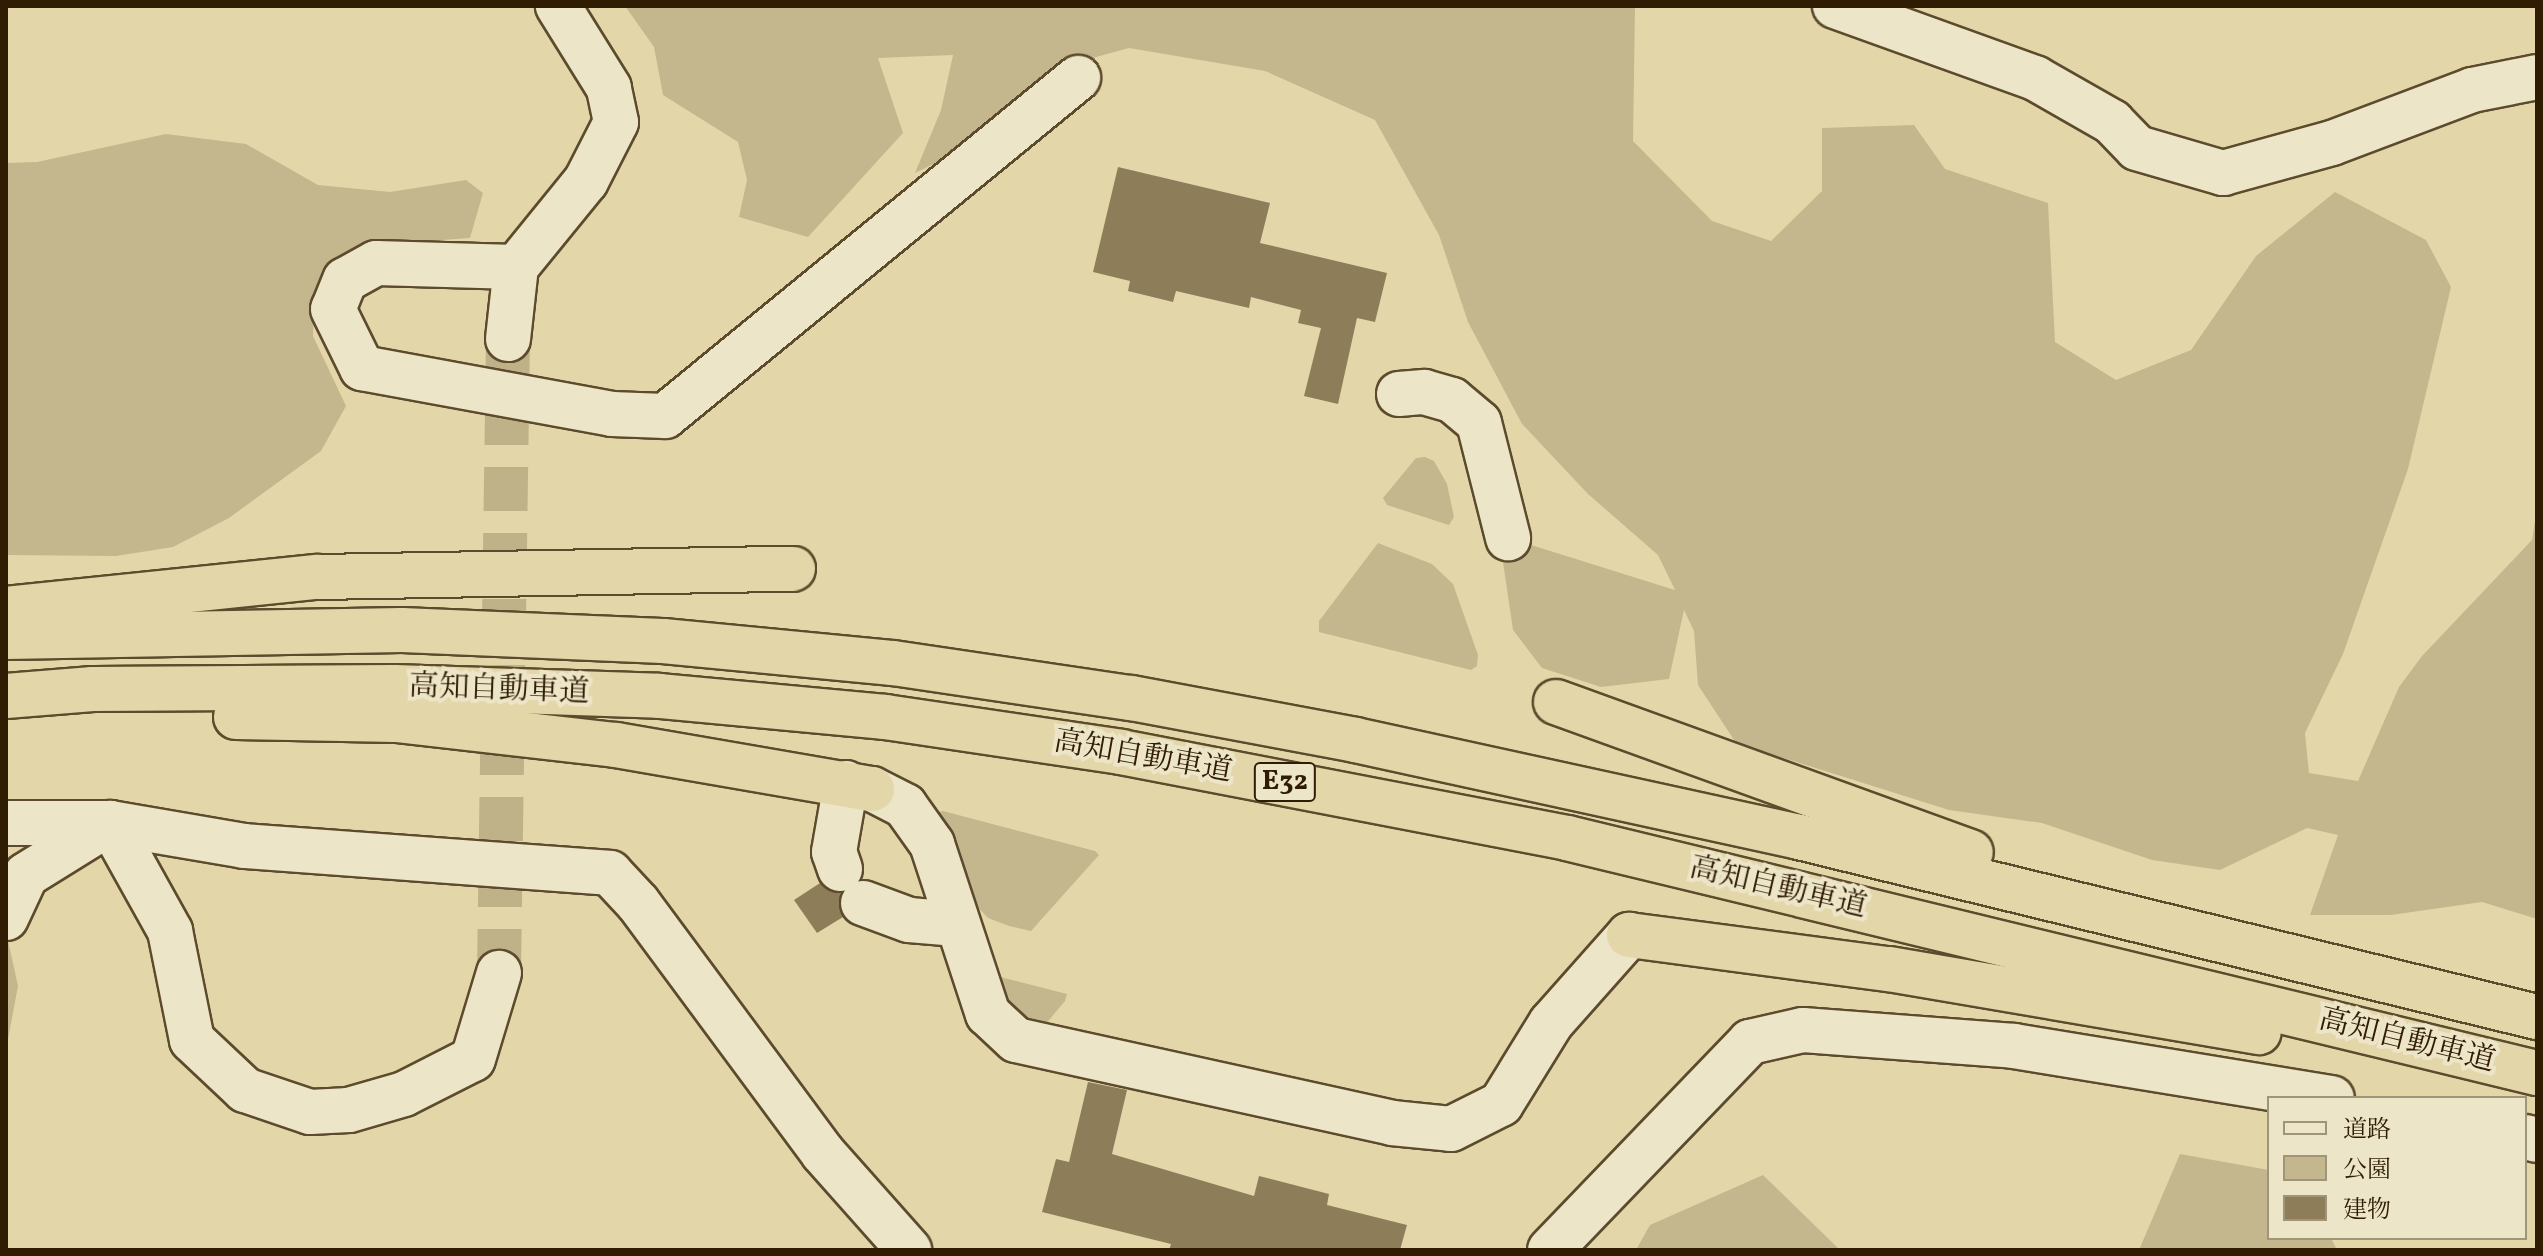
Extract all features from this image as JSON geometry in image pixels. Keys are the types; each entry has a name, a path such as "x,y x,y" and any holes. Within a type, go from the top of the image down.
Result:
{"highway":[{"path":"6,609 318,577 793,569"},
{"name":"高知自動車道","path":"6,637 402,630 663,641 893,663 1131,698 1355,740 1784,833 2537,1017"},
{"name":"高知自動車道","path":"6,696 93,689 394,687 659,696 885,717 1089,747 1567,838 2537,1076"},
{"path":"1556,702 1989,859 2537,1007"},
{"path":"6,716 396,720 616,745 859,786"},
{"path":"1629,935 1889,969 2537,1076"}],"street":[{"path":"508,339 516,267 586,181 616,122 609,88 558,6"},
{"path":"1835,6 2035,78 2112,122 2137,148 2223,173 2332,143 2472,90 2537,77"},
{"path":"516,267 376,263 345,280 333,309 362,368 612,414 665,416 1078,78"},
{"path":"1399,394 1424,392 1452,400 1479,423 1508,538"},
{"path":"957,924 909,920 852,886 834,852 859,786 905,806 932,844 988,1014 1016,1040 1377,1120 1451,1129 1501,1104 1551,1023 1629,935"},
{"path":"6,823 110,823 244,846 610,873 646,914 823,1153 909,1250"},
{"path":"6,918 26,875 110,823"},
{"path":"110,823 170,931 192,1040 245,1090 310,1112 349,1110 404,1094 473,1059 499,973"},
{"path":"1550,1250 1750,1042 1803,1030 2014,1046 2320,1096"}],"green space":[{"path":"625,6 1635,6 1633,141 1712,221 1771,241 1822,191 1822,128 1914,125 1945,169 2048,203 2055,342 2116,380 2191,350 2256,256 2335,192 2426,240 2451,287 2408,469 2343,654 2305,733 2309,773 2358,781 2399,687 2422,656 2532,540 2537,509 2537,919 2482,902 2391,915 2310,915 2338,835 2307,828 2220,870 2152,860 2042,823 1949,810 1736,743 1698,685 1694,631 1684,610 1669,679 1601,687 1542,668 1513,630 1499,535 1675,590 1658,555 1588,494 1522,424 1468,322 1439,235 1375,120 1265,71 1129,48 1056,68 986,138 915,173 941,110 953,55 878,58 903,133 808,237 739,217 747,180 738,142 663,95 654,47"},
{"path":"166,134 246,144 318,185 390,192 466,180 483,193 470,238 360,246 327,276 314,311 313,336 346,406 321,451 229,518 173,547 116,556 6,555 6,163 37,162"},
{"path":"1425,457 1434,461 1447,484 1454,517 1449,525 1387,505 1383,498 1416,458"},
{"path":"1378,543 1432,564 1453,584 1478,655 1477,666 1471,670 1319,632 1319,621"},
{"path":"943,811 1095,851 1099,855 1031,931 1009,926 988,918 968,897 934,813"},
{"path":"6,931 18,986 6,1050"},
{"path":"1000,977 1067,994 1065,1001 1039,1032 1011,1013"},
{"path":"2180,1154 2267,1170 2267,1240 2332,1240 2337,1250 2139,1250"},
{"path":"1763,1175 1840,1250 1636,1250 1650,1225"}],"building":[{"path":"1118,167 1270,203 1260,243 1387,273 1375,322 1357,318 1338,404 1304,396 1321,328 1298,323 1301,310 1251,297 1249,308 1176,291 1173,302 1128,291 1130,281 1093,272"},
{"path":"820,883 840,893 843,917 817,933 794,900"},
{"path":"1088,1082 1127,1090 1112,1154 1254,1196 1259,1176 1329,1194 1327,1205 1407,1225 1400,1250 1169,1250 1171,1244 1042,1212 1056,1159 1069,1162"}],"tunnel":[{"path":"499,973 508,339"}]}
